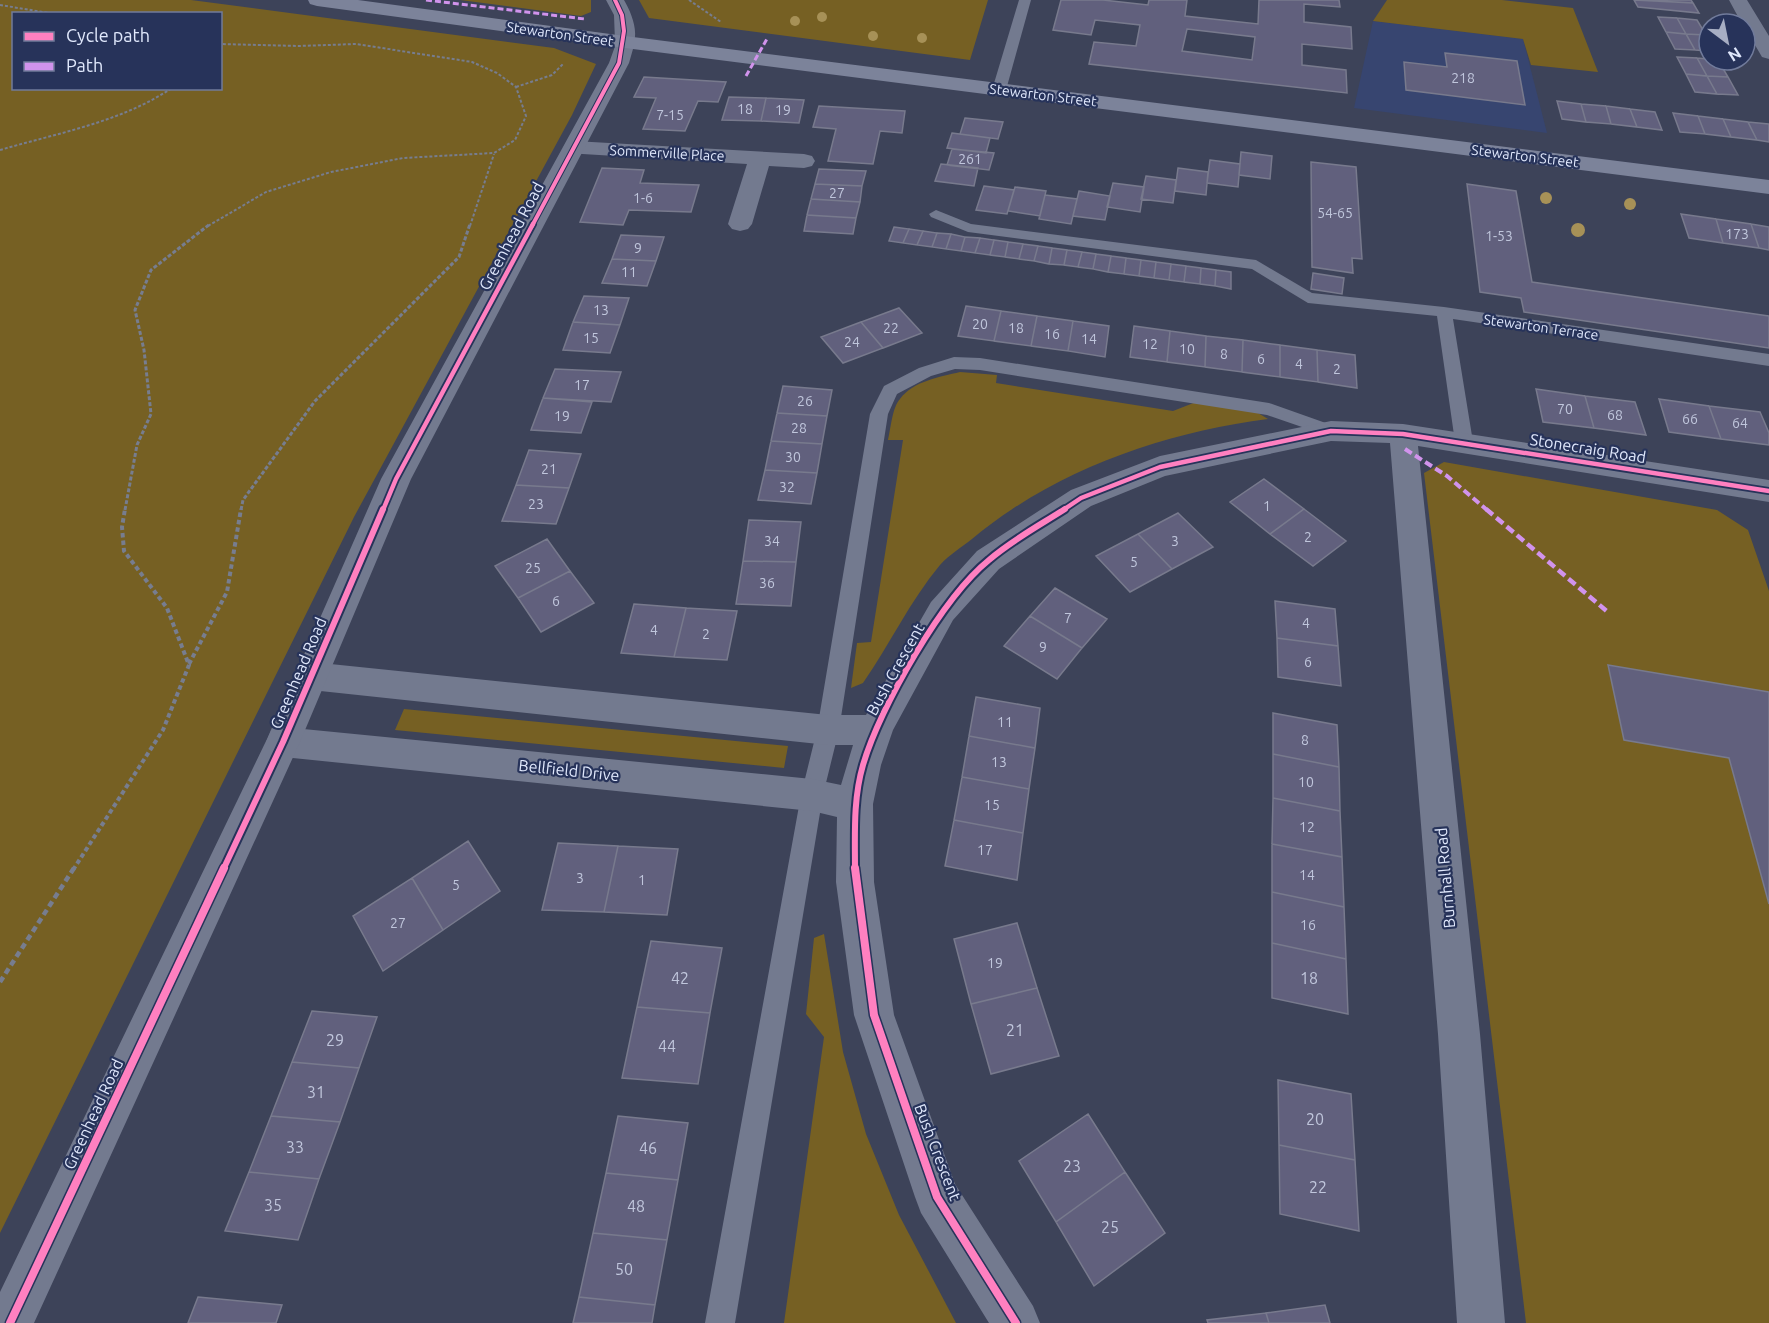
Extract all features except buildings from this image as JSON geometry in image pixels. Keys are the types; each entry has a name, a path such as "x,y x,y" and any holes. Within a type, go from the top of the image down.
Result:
{"main road":[{"name":"Stewarton Street","path":"316,0 625,42 1769,187"}],"street":[{"path":"615,0 623,15 625,42"},
{"path":"1738,0 1769,53"},
{"name":"Greenhead Road","path":"10,1323 283,742 396,479 619,63 625,42"},
{"name":"Sommerville Place","path":"574,148 804,161"},
{"path":"740,224 759,159"},
{"name":"Bush Crescent","path":"1016,1323 937,1197 874,1015 855,882 855,804 862,765 876,730 891,699 942,611 988,560 1081,498 1160,467 1330,431 1403,434"},
{"name":"Stonecraig Road","path":"1403,434 1769,491"},
{"name":"Burnhall Road","path":"1403,434 1459,1034 1481,1323"},
{"path":"311,676 828,730 876,730"},
{"name":"Bellfield Drive","path":"283,742 812,795 855,804"}],"lane":[{"path":"999,90 1025,0"},
{"name":"Stewarton Terrace","path":"936,214 968,228 1256,265 1308,298 1444,312 1769,360"},
{"path":"1444,312 1464,442"},
{"path":"720,1323 812,795 828,730 879,414 890,390 925,372 954,363 980,364 1269,409 1330,431"}],"path":[{"path":"689,0 727,26"},
{"path":"0,5 43,12"},
{"path":"189,665 167,608 124,551 123,527 137,445 151,414 144,350 135,310 151,270 204,228 266,192 331,172 403,158 494,153 515,140 526,116 516,87 496,73 472,62 356,44 298,46 222,44"},
{"path":"0,150 125,112 158,100 170,90"},
{"path":"0,982 164,730 189,665 227,592 243,500 315,401 459,256 494,153"}],"shaded area":[{"path":"0,0 191,0 554,48 596,64 572,115 354,517 0,1233"},
{"path":"460,0 591,0 591,12 581,16"},
{"path":"639,0 988,0 970,60 649,18"},
{"path":"1387,0 1502,0 1573,8 1598,72 1531,65 1523,39 1373,21"},
{"path":"1373,21 1523,39 1547,133 1354,108"},
{"path":"960,372 997,375 996,383 1173,411 1196,402 1258,413 1268,419 1229,425 1150,445 1111,458 1038,493 1004,515 951,554 940,565 919,593 863,683 851,688 857,643 871,642 903,440 888,440 895,408 905,393 919,384"},
{"path":"1444,462 1717,510 1748,530 1769,591 1769,1323 1526,1323 1424,473"},
{"path":"404,709 788,746 784,768 395,730"},
{"path":"824,934 843,1052 866,1134 899,1215 956,1323 784,1323 824,1037 806,1014 814,938"}],"marked path":[{"path":"426,0 585,19"},
{"path":"746,76 768,37"},
{"path":"1405,449 1447,476 1609,613"}],"cycle path":[{"path":"10,1323 283,742 396,479 619,63 624,31 622,15 615,0"},
{"path":"1016,1323 937,1197 874,1015 855,882 855,804 863,765 876,730 891,699 942,611 988,560 1081,498 1160,467 1331,431 1403,434 1769,491"}]}
